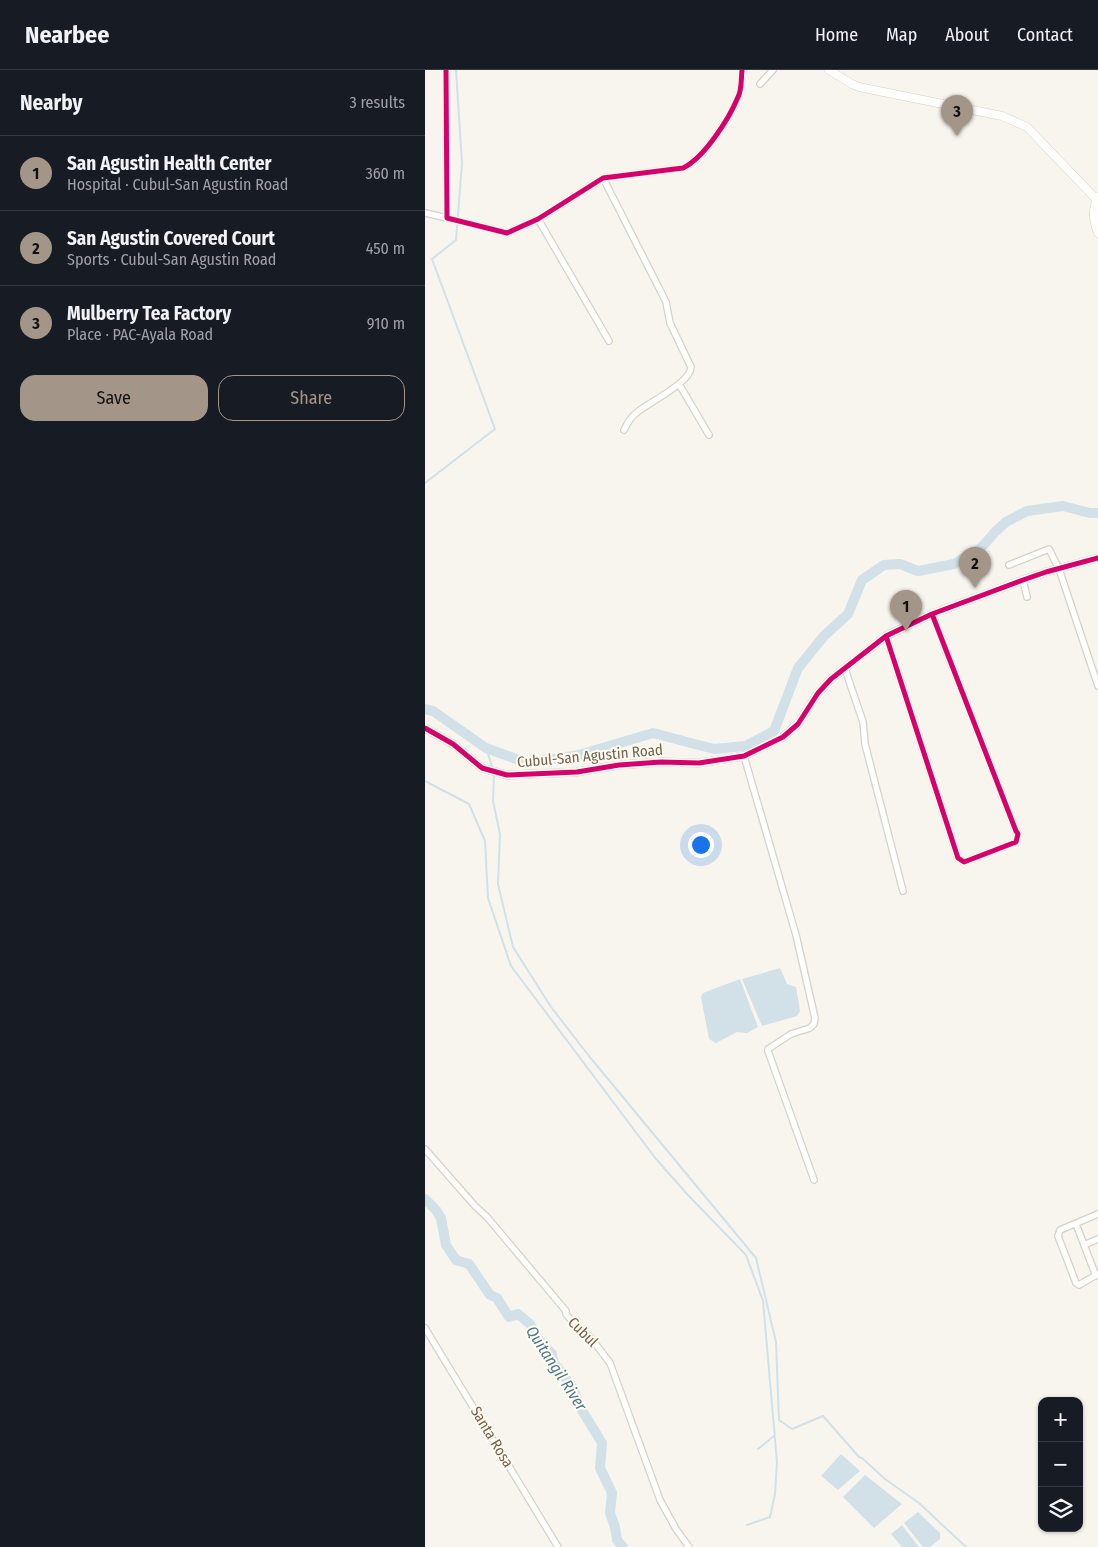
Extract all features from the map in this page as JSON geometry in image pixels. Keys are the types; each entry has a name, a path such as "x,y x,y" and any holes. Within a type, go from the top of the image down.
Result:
{"street":[{"path":"446,70 449,218"},
{"path":"425,213 507,233 538,219 603,178 683,168 694,162 704,152 719,130 738,98 742,70"},
{"path":"760,84 773,70"},
{"path":"829,70 859,87 1001,116 1027,127 1097,198 1093,212 1098,233"},
{"path":"603,178 666,302 670,323 691,368 690,373 679,384 636,413 624,430"},
{"path":"538,219 609,341"},
{"path":"679,384 709,435"},
{"path":"1009,565 1049,549 1059,569 1097,686"},
{"name":"Cubul-San Agustin Road","path":"425,728 453,744 482,768 507,775 577,772 619,765 661,762 699,763 744,756 783,737 798,724 818,693 887,636 932,614 1023,580 1098,558"},
{"path":"1023,580 1027,597"},
{"path":"887,636 958,858 964,862 1016,842 1018,834 932,614"},
{"path":"845,669 863,722 865,744 903,891"},
{"path":"744,756 797,935 815,1018 811,1028 791,1034 768,1049 814,1180"},
{"name":"Cubul","path":"425,1149 487,1217 565,1311 565,1314 591,1338 610,1364 660,1500 676,1529 689,1547"},
{"path":"1076,1224 1097,1275 1079,1285 1076,1283 1057,1236 1060,1230 1098,1214"},
{"path":"1084,1245 1098,1239"},
{"name":"Santa Rosa","path":"425,1328 558,1547"}],"shaded area":[{"path":"780,968 787,984 796,987 800,1011 797,1016 762,1026 742,979"},
{"path":"740,979 758,1027 747,1033 737,1032 716,1043 709,1039 701,997 703,993"},
{"path":"841,1454 860,1471 838,1490 821,1476"},
{"path":"865,1475 902,1504 874,1528 843,1497"},
{"path":"918,1512 940,1533 940,1539 930,1547 923,1547 904,1523"},
{"path":"902,1525 919,1547 902,1547 891,1534"}],"waterway":[{"path":"425,483 495,429 432,259 456,240 462,163 456,70"},
{"path":"425,709 433,711 486,748 527,763 579,755 653,733 714,749 746,746 774,731 798,668 824,636 848,614 862,580 884,565 900,564 918,571 954,564 981,548 1006,522 1027,511 1063,506 1090,513 1098,513"},
{"path":"486,748 492,766"},
{"path":"494,775 493,801 500,834 498,884 513,947 551,1007 589,1056 756,1258 776,1342 779,1420 792,1429 823,1416 859,1457 885,1479 919,1503 966,1547"},
{"path":"425,781 469,804 485,841 488,898 511,966 656,1159 746,1255 763,1301 777,1462 775,1494 770,1517 747,1525"},
{"name":"Quitangil River","path":"425,1199 441,1218 446,1245 456,1260 469,1264 490,1295 497,1298 509,1317 518,1314 530,1324 537,1338 552,1354 554,1363 573,1388 580,1407 602,1443 600,1468 612,1493 610,1513 617,1540 623,1547"},
{"path":"758,1449 774,1436"}],"cycle path":[{"path":"446,70 447,218 507,233 538,219 603,178 683,168 691,163 707,147 729,116 741,87 742,70"},
{"path":"425,728 453,744 482,768 507,775 577,772 619,765 661,762 699,763 744,756 783,737 798,724 818,693 831,679 886,636 932,614 1023,580 1098,558"},
{"path":"886,636 958,858 964,862 1016,842 1018,834 932,614"}],"place":[{"name":"Mulberry Tea Factory","path":"957,136"},
{"name":"San Agustin Covered Court","path":"975,588"},
{"name":"San Agustin Health Center","path":"906,631"}]}
